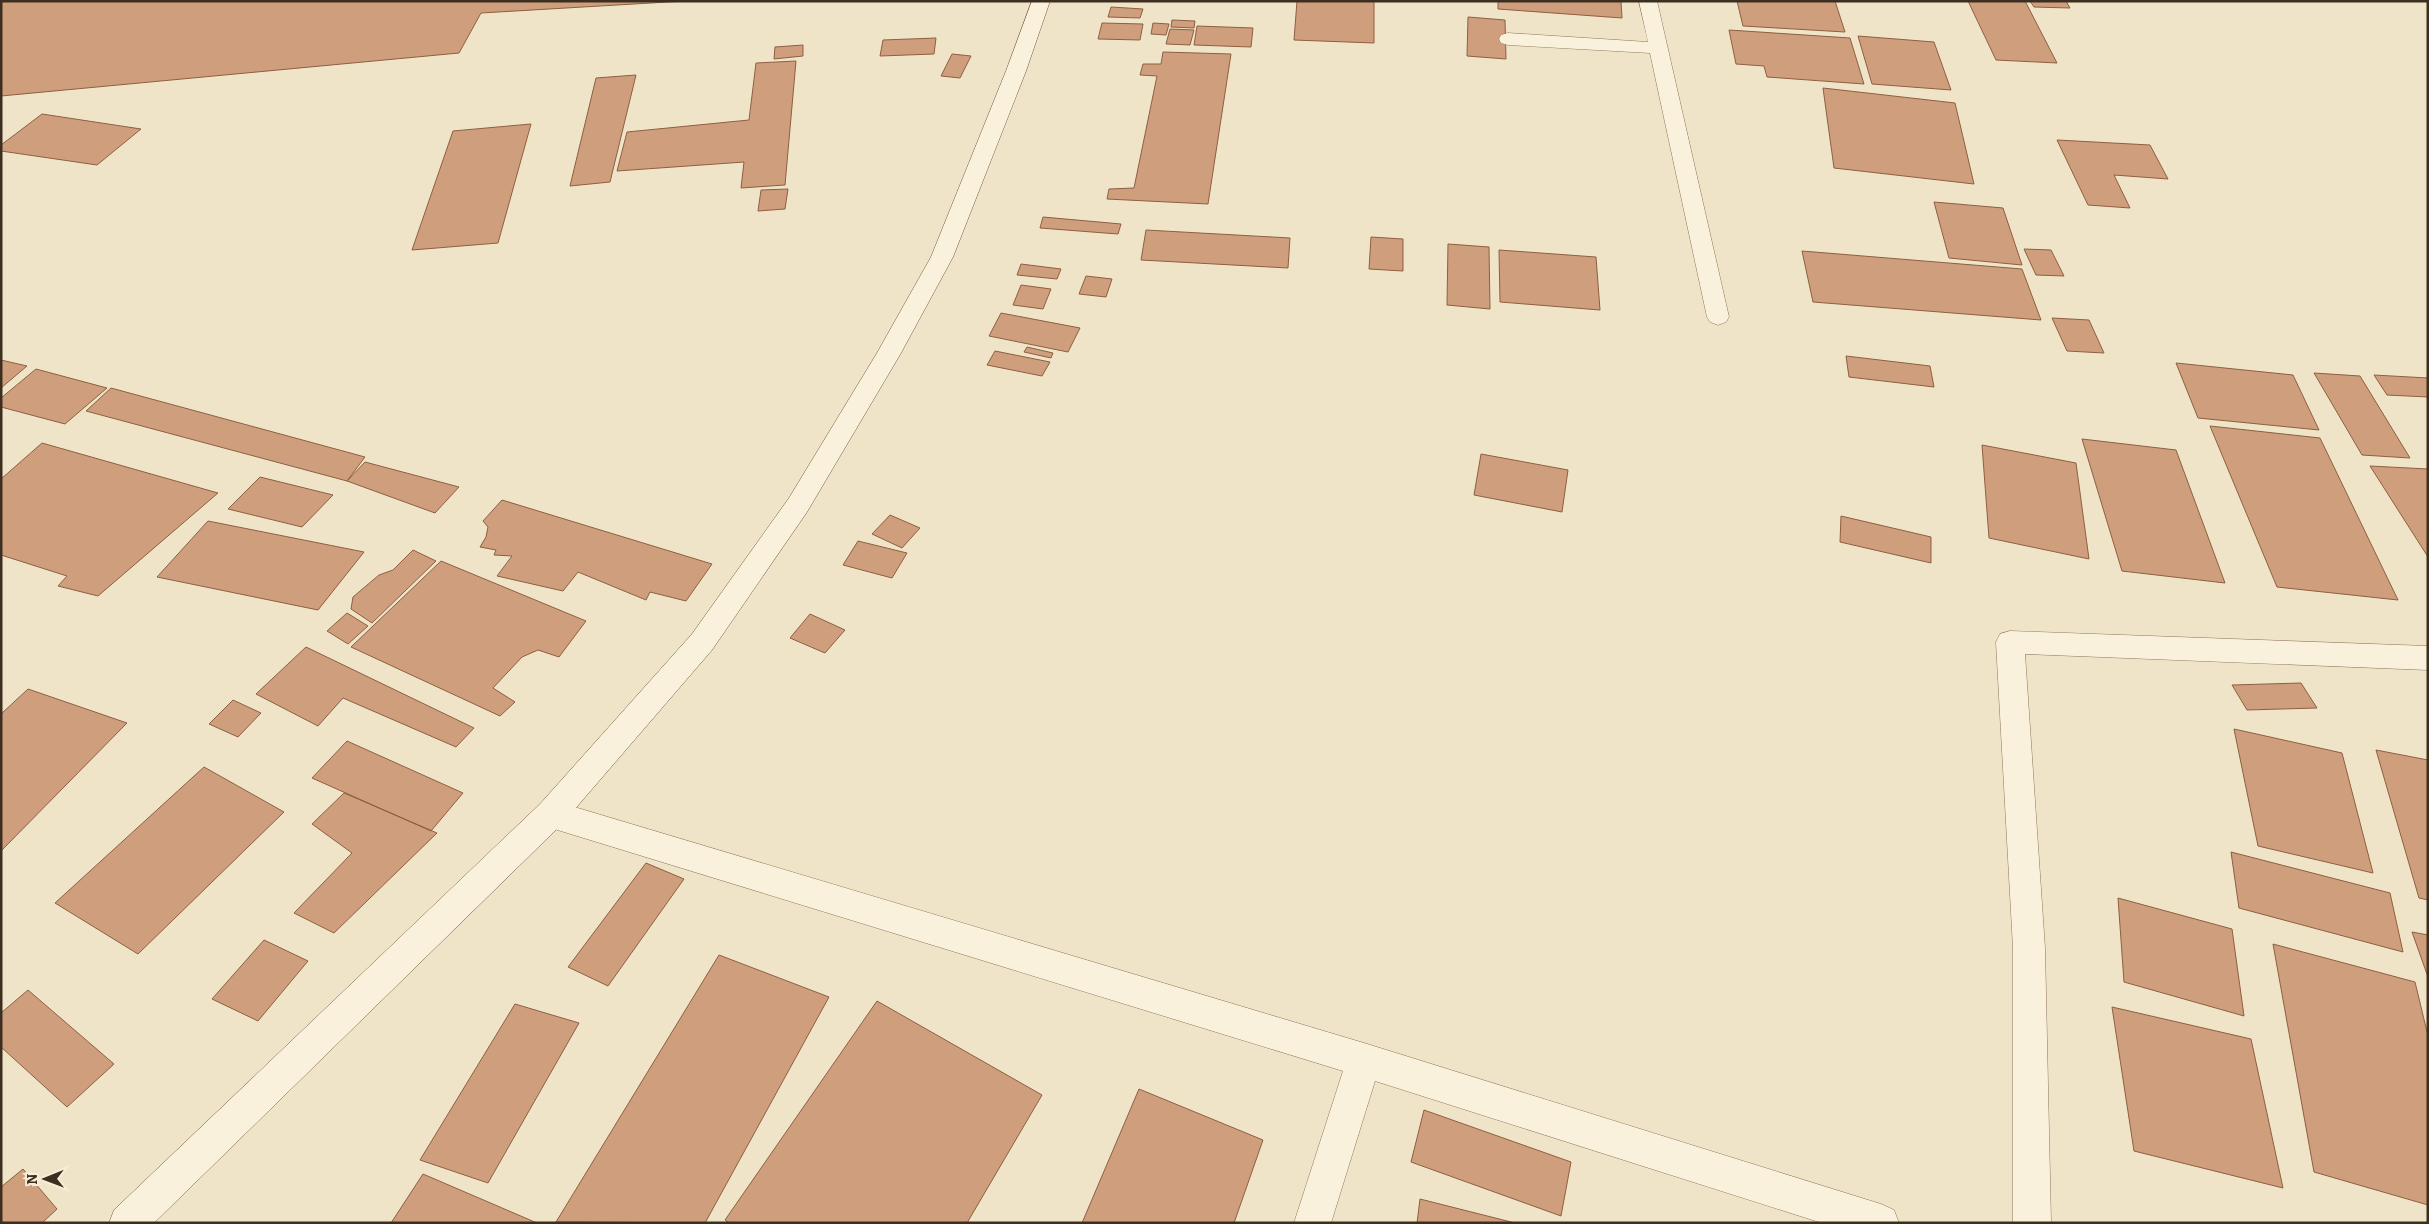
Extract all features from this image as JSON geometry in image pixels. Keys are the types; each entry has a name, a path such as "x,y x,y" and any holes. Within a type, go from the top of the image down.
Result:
{"street":[{"path":"127,1223 551,814 702,642 798,505 889,352 942,257 1016,71 1041,1"},
{"path":"1648,1 1718,317"},
{"path":"1508,39 1658,48"},
{"path":"2032,1223 2028,948 2010,642 2428,658"},
{"path":"551,814 1364,1060 1881,1223"},
{"path":"1312,1223 1364,1060"}],"building":[{"path":"1,1 685,1 481,13 459,53 1,96"},
{"path":"1297,1 1374,1 1374,43 1294,40"},
{"path":"1498,1 1621,1 1622,18 1498,9"},
{"path":"1737,1 1835,1 1845,32 1743,26"},
{"path":"1968,1 2025,1 2057,63 1996,60"},
{"path":"2030,1 2066,1 2070,8 2034,7"},
{"path":"1111,7 1143,9 1140,18 1108,17"},
{"path":"1468,17 1505,20 1506,59 1467,56"},
{"path":"1172,20 1195,21 1194,28 1171,27"},
{"path":"1102,23 1143,24 1140,40 1098,39"},
{"path":"1153,23 1169,24 1166,35 1151,34"},
{"path":"1197,26 1253,28 1251,47 1194,45"},
{"path":"1170,29 1194,30 1190,45 1166,44"},
{"path":"1729,30 1850,38 1864,84 1767,77 1764,66 1736,64"},
{"path":"1858,36 1934,42 1951,90 1872,84"},
{"path":"936,38 934,54 880,56 883,40"},
{"path":"803,45 803,56 774,59 775,47"},
{"path":"1163,52 1231,54 1208,204 1107,199 1109,189 1134,188 1157,76 1140,75 1143,64 1161,64"},
{"path":"952,54 971,56 960,78 941,76"},
{"path":"796,61 785,185 741,188 744,162 617,171 627,132 749,120 756,63"},
{"path":"636,75 610,182 570,186 596,78"},
{"path":"1823,88 1955,103 1974,184 1834,168"},
{"path":"42,114 141,129 97,165 1,151 1,145"},
{"path":"531,124 498,243 412,250 453,131"},
{"path":"2057,140 2150,145 2168,179 2114,175 2130,208 2088,205"},
{"path":"788,189 785,209 758,211 761,190"},
{"path":"1934,202 2003,208 2022,265 1949,258"},
{"path":"1043,217 1121,224 1118,234 1040,228"},
{"path":"1146,230 1290,238 1288,268 1141,260"},
{"path":"1371,237 1403,239 1403,271 1369,269"},
{"path":"1448,244 1489,247 1490,309 1447,305"},
{"path":"2024,249 2051,250 2064,276 2036,275"},
{"path":"1499,250 1596,257 1600,310 1500,302"},
{"path":"1802,251 2022,269 2041,320 1813,302"},
{"path":"1021,264 1061,269 1057,279 1017,275"},
{"path":"1086,276 1112,279 1106,297 1079,294"},
{"path":"1021,285 1051,289 1043,309 1013,305"},
{"path":"1001,313 1080,328 1068,352 989,336"},
{"path":"2052,318 2089,320 2104,353 2067,351"},
{"path":"1027,347 1053,353 1051,358 1024,352"},
{"path":"995,351 1050,362 1042,376 987,365"},
{"path":"1846,356 1930,366 1934,387 1849,377"},
{"path":"1,360 27,366 1,388"},
{"path":"2176,363 2293,375 2319,430 2198,418"},
{"path":"36,369 107,388 65,424 1,407 1,398"},
{"path":"2314,373 2360,376 2410,458 2362,455"},
{"path":"2374,375 2428,378 2428,397 2387,395"},
{"path":"111,388 365,457 347,481 86,411"},
{"path":"2210,426 2320,438 2398,600 2277,587"},
{"path":"2082,439 2176,450 2225,583 2122,571"},
{"path":"42,443 218,493 98,596 58,586 67,576 1,555 1,479"},
{"path":"1982,445 2076,463 2089,559 1989,538"},
{"path":"1481,454 1568,470 1562,512 1474,495"},
{"path":"365,462 459,487 435,513 347,481"},
{"path":"2370,466 2428,469 2428,557"},
{"path":"260,477 333,495 302,527 228,509"},
{"path":"502,500 712,564 686,601 650,592 646,600 578,572 563,591 497,576 512,556 494,555 496,550 480,547 486,537 488,527 483,521"},
{"path":"890,515 920,528 902,548 872,534"},
{"path":"1841,516 1931,537 1931,563 1840,542"},
{"path":"208,521 364,552 318,610 157,577"},
{"path":"858,541 907,553 892,578 843,565"},
{"path":"413,550 436,561 372,623 351,609 353,597 379,575 393,570"},
{"path":"441,561 586,621 559,657 538,650 522,657 493,688 515,702 500,716 351,647"},
{"path":"347,613 368,626 348,644 327,631"},
{"path":"810,614 845,630 825,653 790,638"},
{"path":"306,647 474,728 456,747 343,698 318,726 256,694"},
{"path":"2301,683 2317,708 2247,710 2232,685"},
{"path":"28,689 127,723 1,851 1,714"},
{"path":"233,700 261,713 238,737 209,724"},
{"path":"2234,729 2342,753 2373,873 2258,846"},
{"path":"347,741 463,793 431,831 312,778"},
{"path":"2376,750 2428,760 2428,900 2419,898"},
{"path":"204,767 284,812 138,954 55,903"},
{"path":"344,793 437,833 334,933 294,913 352,853 312,824"},
{"path":"2231,852 2390,893 2403,952 2239,908"},
{"path":"646,863 684,879 608,986 568,967"},
{"path":"2118,898 2232,929 2244,1016 2124,982"},
{"path":"2412,932 2428,935 2428,977"},
{"path":"264,940 308,961 258,1021 212,999"},
{"path":"2273,944 2415,982 2428,1036 2428,1205 2314,1172"},
{"path":"719,955 829,997 705,1223 556,1222"},
{"path":"28,990 114,1064 67,1107 1,1047 1,1013"},
{"path":"877,1001 1042,1095 967,1223 730,1223 725,1220"},
{"path":"515,1004 579,1023 488,1183 420,1160"},
{"path":"2112,1007 2251,1039 2283,1188 2134,1151"},
{"path":"1139,1089 1263,1140 1234,1223 1082,1223"},
{"path":"1424,1110 1571,1162 1561,1216 1411,1162"},
{"path":"23,1169 57,1209 42,1223 1,1223 1,1187"},
{"path":"423,1174 537,1223 391,1223"},
{"path":"1420,1199 1515,1223 1417,1223"}]}
